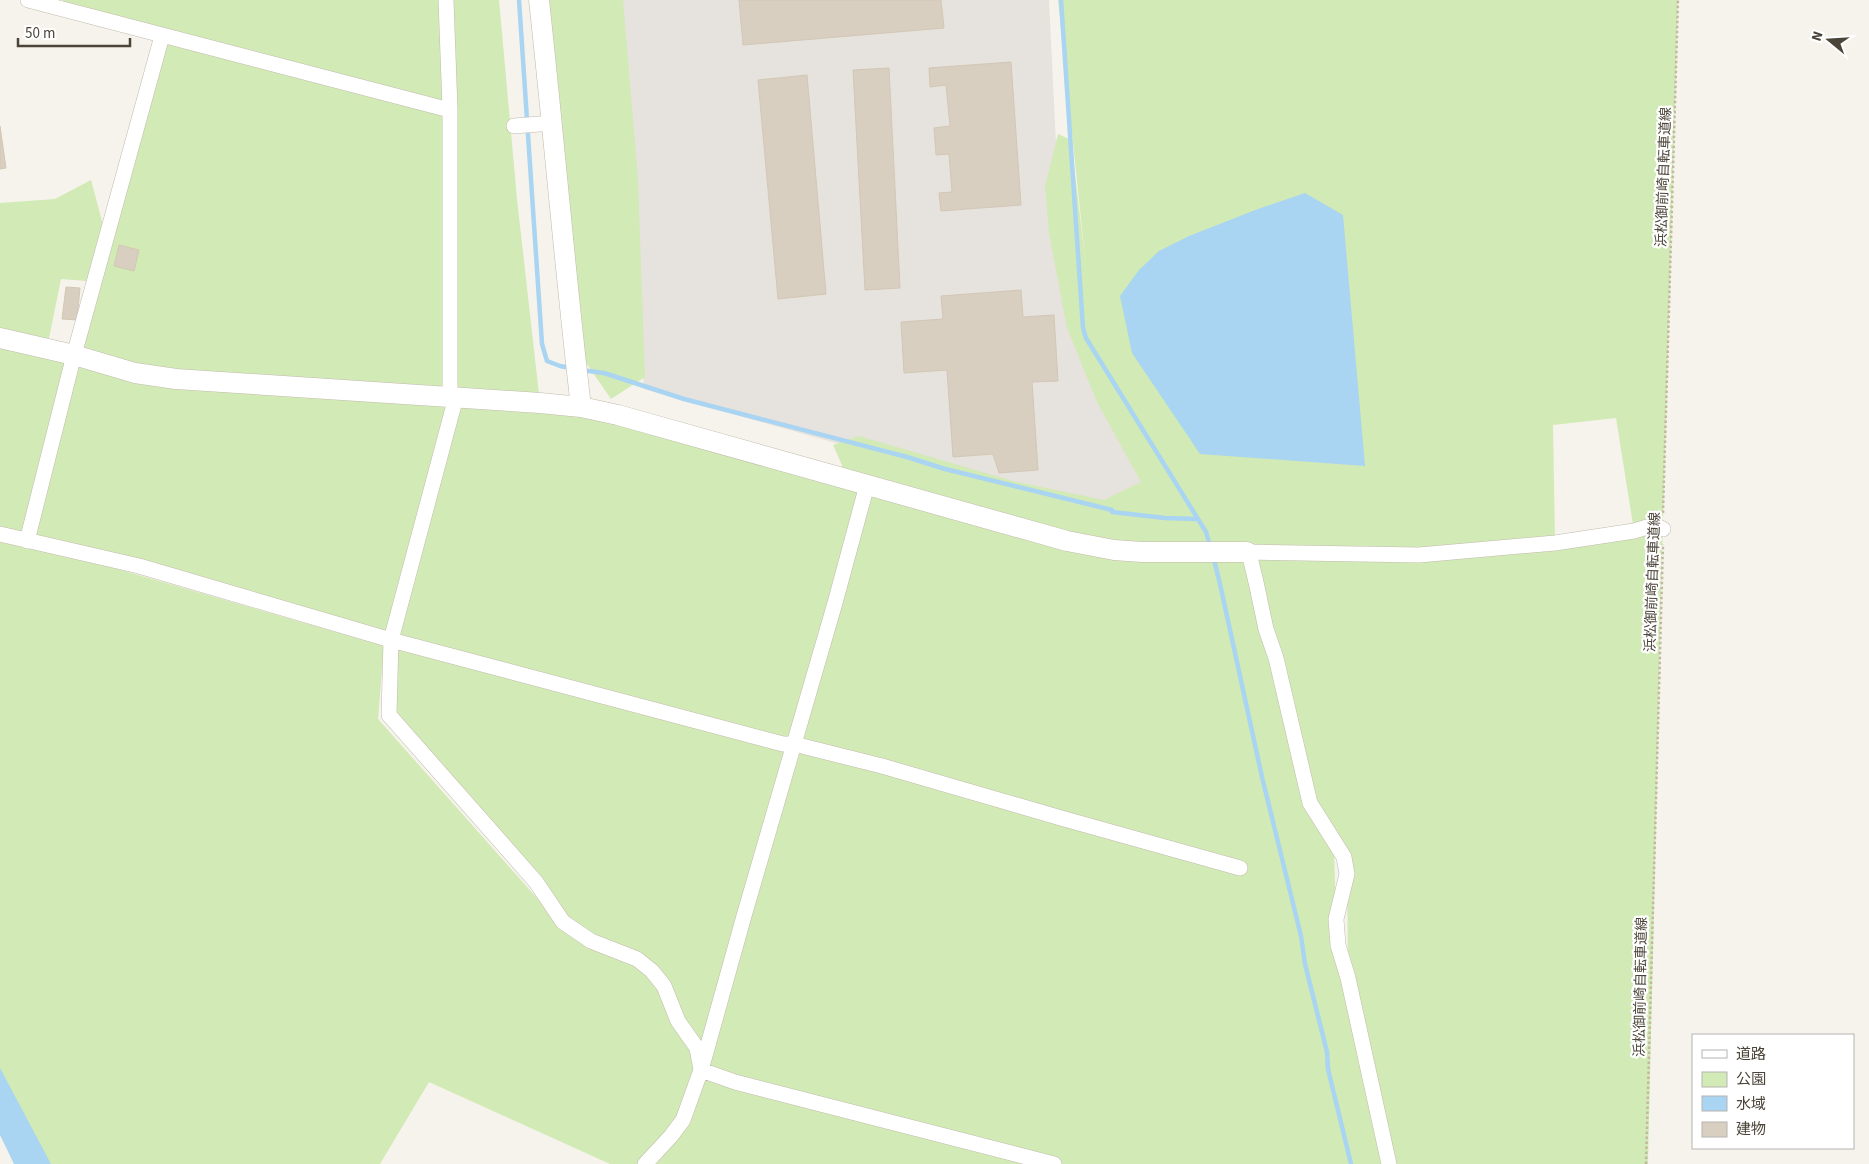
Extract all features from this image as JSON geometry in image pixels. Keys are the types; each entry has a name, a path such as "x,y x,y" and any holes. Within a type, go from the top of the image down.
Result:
{"street":[{"path":"28,0 62,5 162,36 450,109"},
{"path":"446,0 450,109 453,397 391,640 389,714 536,882 563,922 591,941 637,959 652,971 664,986 678,1021 697,1048 701,1070"},
{"path":"539,0 580,407"},
{"path":"27,541 74,355 162,36"},
{"path":"514,126 552,123"},
{"path":"0,338 74,355 135,373 176,380 453,397 580,407 626,417 1067,541 1114,550 1194,553 1418,555 1555,544 1634,531 1654,525 1663,529"},
{"path":"645,1164 672,1136 683,1120 701,1070 867,485"},
{"path":"0,534 139,566 391,640 782,744 794,744 882,766 1240,868"},
{"path":"1247,552 1250,557 1266,630 1276,658 1310,803 1344,857 1347,874 1336,919 1338,945 1348,978 1389,1164"},
{"path":"701,1070 735,1082 1054,1164"}],"path":[{"name":"浜松御前崎自転車道線","path":"1646,1164 1678,0"}],"shaded area":[{"path":"614,0 1049,0 1064,308 1186,522 1041,501 644,389"}],"green space":[{"path":"63,0 499,0 517,199 540,403 581,407 840,477 842,465 833,445 859,436 1013,481 1104,500 1141,482 1097,402 1067,328 1049,233 1045,187 1058,134 1071,140 1086,266 1058,0 1678,0 1662,558 1648,1164 610,1164 429,1082 380,1164 47,1164 0,1071 0,535 384,646 378,719 568,933 563,922 389,715 391,640 0,534 0,203 55,199 91,180 106,236 162,36 62,9","holes":["61,279 86,281 80,332 74,355 47,348","1616,418 1634,531 1555,542 1553,425","1334,850 1347,874 1348,969 1336,919"]},
{"path":"547,0 623,0 638,179 645,377 611,399 573,344"}],"water":[{"path":"1305,193 1343,215 1365,466 1200,454 1132,353 1120,296 1139,270 1159,251 1189,236"},
{"path":"0,1068 51,1164 14,1164 0,1135"}],"building":[{"path":"739,0 941,0 944,28 743,45"},
{"path":"1011,62 1021,205 941,211 939,193 952,192 949,154 936,155 934,128 950,126 946,85 930,87 929,68"},
{"path":"889,68 900,288 865,290 853,70"},
{"path":"807,75 826,294 778,299 758,80"},
{"path":"0,126 6,168 0,169"},
{"path":"119,245 139,250 134,271 114,266"},
{"path":"66,287 80,288 77,320 62,319"},
{"path":"1021,290 1023,317 1054,315 1058,381 1032,382 1038,470 999,473 993,454 953,457 947,370 904,373 901,322 943,319 941,296"}],"waterway":[{"path":"519,0 542,344 547,361 571,368"},
{"path":"1061,0 1083,328 1086,338 1206,532 1210,546"},
{"path":"581,370 604,373 684,399 907,457 945,469 1112,510 1112,512 1165,518 1197,519"},
{"path":"1213,556 1262,777 1301,936 1305,964 1327,1052 1328,1069 1351,1164"}]}
